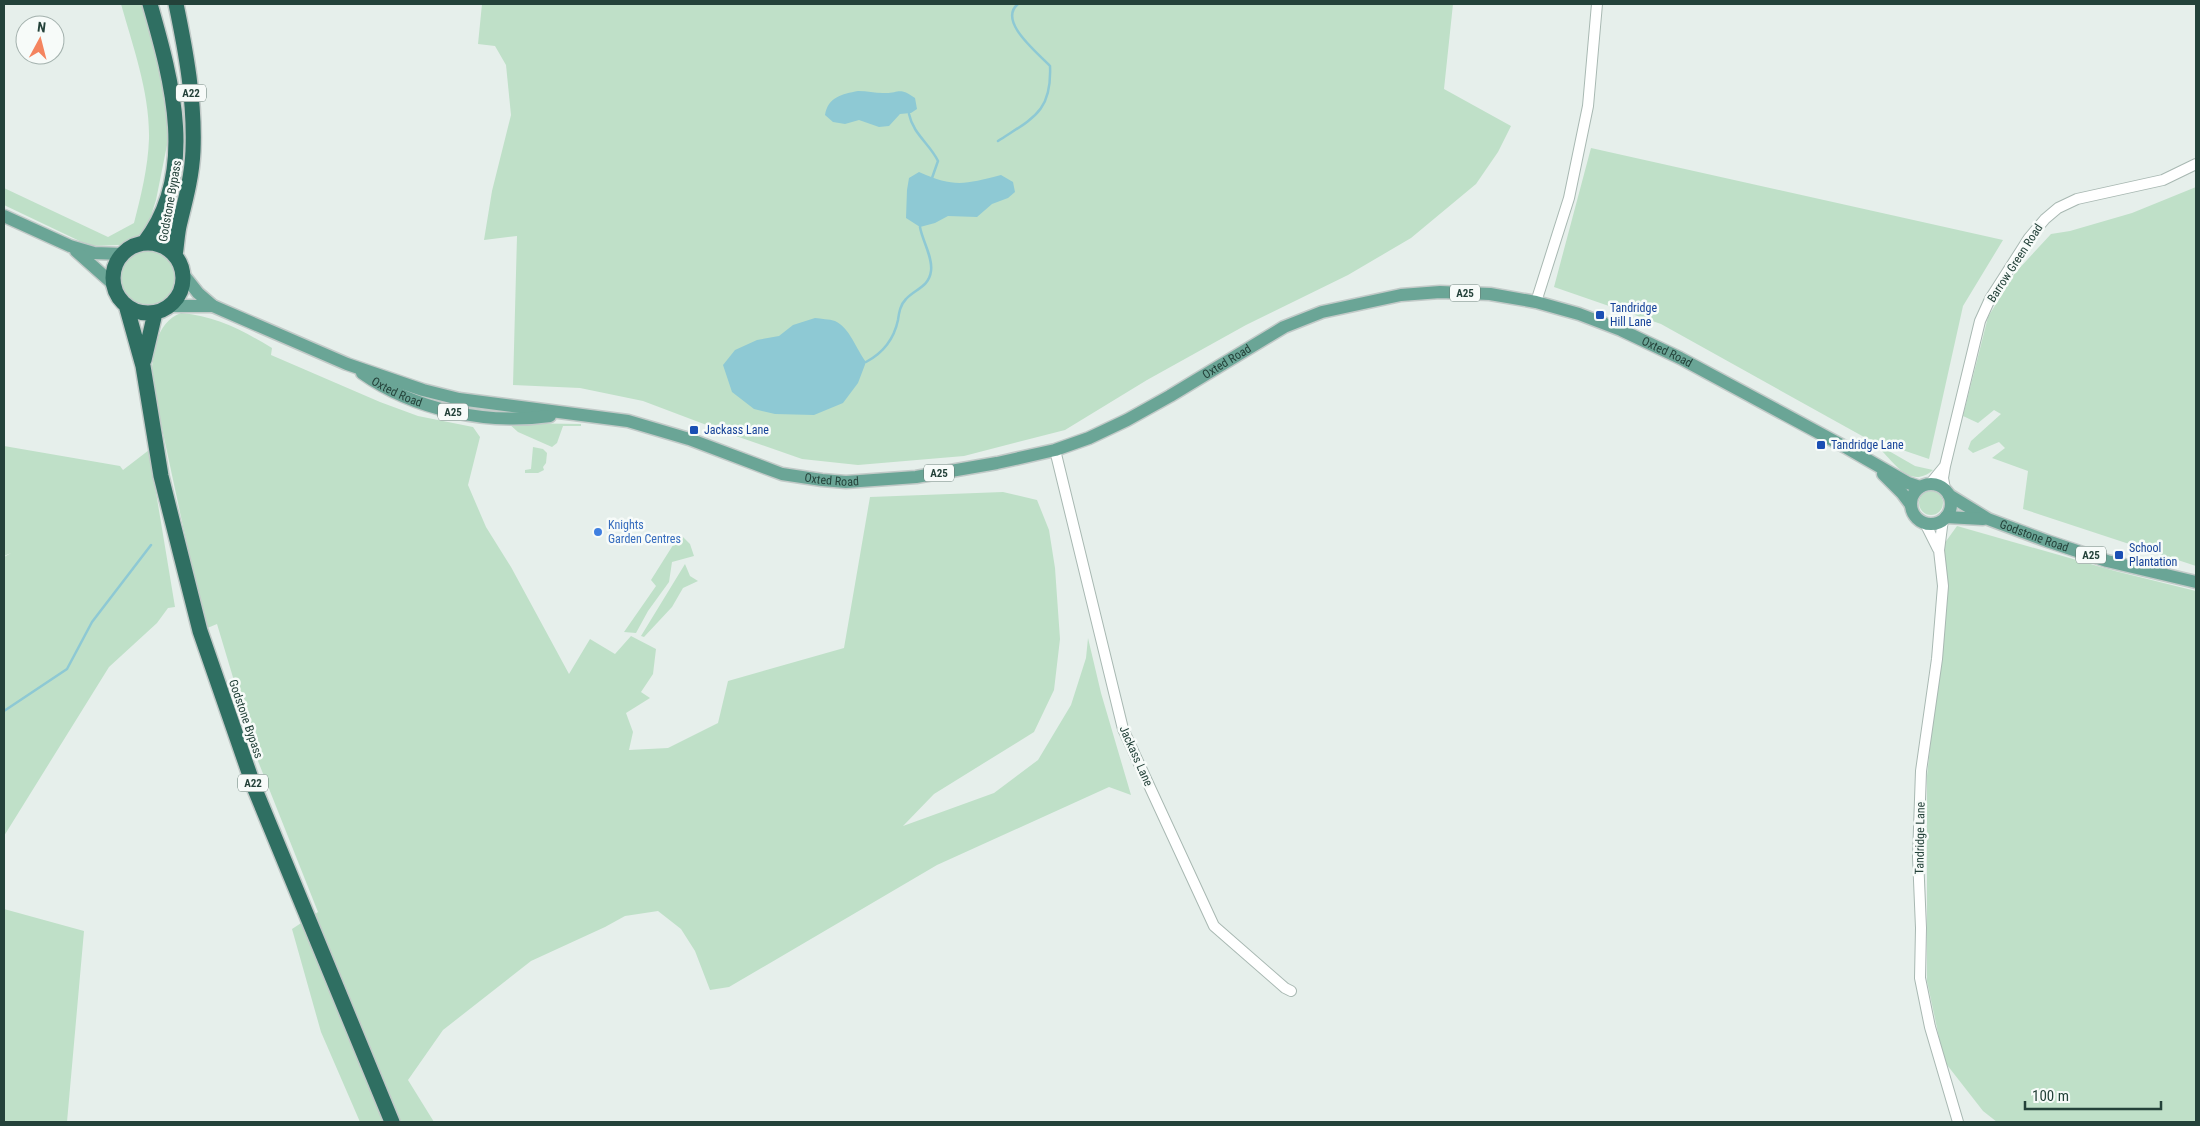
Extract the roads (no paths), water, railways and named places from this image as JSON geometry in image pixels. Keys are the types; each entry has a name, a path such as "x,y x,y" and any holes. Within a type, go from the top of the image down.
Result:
{"highway":[{"name":"Godstone Bypass","path":"144,244 155,230 164,212 174,179 176,153 174,106 163,50 150,4"},
{"name":"Godstone Bypass","path":"175,256 189,182 193,152 194,121 188,58 176,4"},
{"path":"144,244 162,246 175,256 183,274 182,287 179,296 170,306 155,313 141,313 126,305 117,294 114,284 114,272 123,254 132,247 144,244"},
{"name":"Godstone Bypass","path":"126,305 143,366 161,476 200,631 254,787 392,1122"},
{"name":"Godstone Bypass","path":"143,366 155,313"}],"main road":[{"path":"4,216 70,246 94,253 123,254"},
{"path":"70,246 92,263 114,284"},
{"name":"Oxted Road","path":"183,274 198,293 213,306 354,367 381,386 427,405 458,413 503,417 542,417 563,414 628,421 689,439 782,474 846,482 916,477 997,463 1055,450 1089,438 1127,420 1284,327 1322,312 1401,294 1440,292 1490,294 1536,302 1580,314 1621,330 1680,358 1908,483 1925,485"},
{"name":"Oxted Road","path":"170,306 213,306"},
{"name":"Oxted Road","path":"1872,463 1902,493 1911,505"},
{"path":"1937,484 1947,492 1950,510 1945,518 1932,524 1916,517 1911,505 1912,498 1925,485 1937,484"},
{"name":"Godstone Road","path":"1947,492 1988,519"},
{"name":"Godstone Road","path":"1945,518 1961,516 1988,519 2108,561 2196,582"}],"street":[{"path":"1536,302 1569,198 1588,106 1597,4"},
{"name":"Barrow Green Road","path":"1947,492 1943,478 1945,466 1980,321 1990,299 2032,234 2058,208 2077,199 2163,180 2196,164"},
{"name":"Jackass Lane","path":"1055,450 1123,729 1214,926 1285,988 1291,991"},
{"name":"Barrow Green Road","path":"1925,485 1945,466"},
{"name":"Tandridge Lane","path":"1945,518 1939,550 1943,586 1940,629 1921,771 1918,857 1920,978 1930,1027 1958,1122"},
{"name":"Tandridge Lane","path":"1926,523 1939,550"}],"water":[{"path":"858,91 888,93 902,91 915,98 917,109 911,113 900,114 889,126 879,127 859,120 845,124 833,122 825,115 829,104 837,97"},
{"path":"919,172 942,180 960,183 1001,175 1013,182 1015,192 1008,198 992,204 977,217 948,216 935,223 920,227 906,218 909,178"},
{"path":"815,318 833,320 840,324 849,334 866,362 858,383 843,403 814,415 775,414 754,409 732,392 723,365 735,350 757,340 779,336 793,325"}],"waterway":[{"path":"998,141 1038,112 1048,94 1050,81 1050,66 1029,45 1016,28 1012,19 1013,11 1018,4"},
{"path":"909,114 914,127 938,161 932,178"},
{"path":"866,362 883,350 891,339 902,304 928,281 931,266 920,227"},
{"path":"4,711 67,669 92,622 151,545"}],"place":[{"name":"Tandridge Hill Lane","path":"1600,315"},
{"name":"Jackass Lane","path":"694,430"},
{"name":"Tandridge Lane","path":"1821,445"},
{"name":"Knights Garden Centres","path":"598,532"},
{"name":"School Plantation","path":"2119,555"}]}
